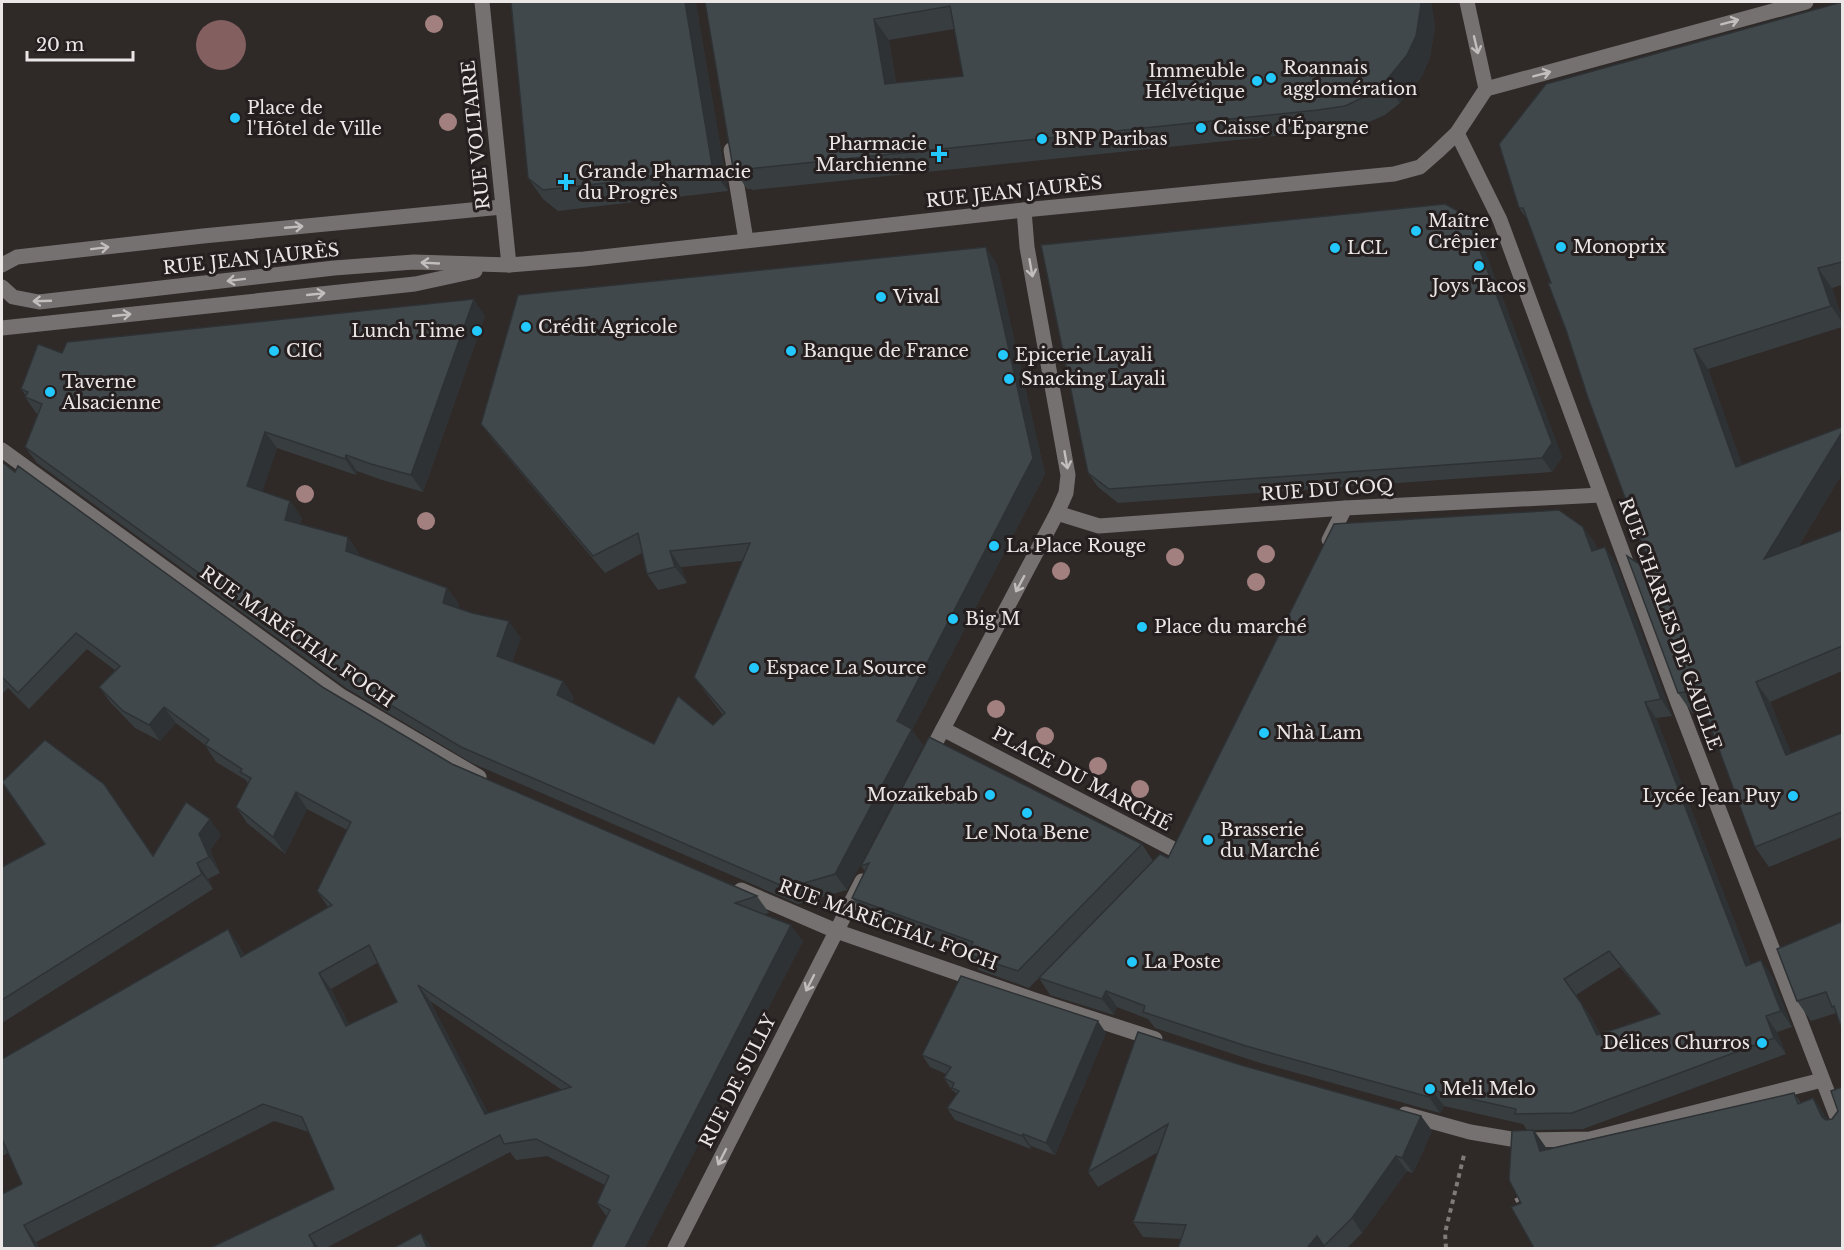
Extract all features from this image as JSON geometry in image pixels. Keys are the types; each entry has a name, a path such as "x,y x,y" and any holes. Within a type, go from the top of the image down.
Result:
{"street":[{"name":"RUE VOLTAIRE","path":"482,2 509,265"},
{"path":"1467,2 1485,89 1806,2"},
{"name":"RUE JEAN JAURÈS","path":"2,287 13,297 39,302 334,268 402,263 509,265 584,259 1024,210 1394,174 1420,167 1457,133 1485,89"},
{"name":"RUE CHARLES DE GAULLE","path":"1457,133 1500,220 1678,703 1842,1130"},
{"path":"729,138 746,240"},
{"path":"2,265 16,257 502,207"},
{"path":"922,769 1066,493 1068,475 1027,247 1024,210"},
{"name":"RUE JEAN JAURÈS","path":"2,328 415,284 509,265"},
{"name":"RUE MARÉCHAL FOCH","path":"2,450 341,696 468,772 490,782"},
{"name":"RUE DU COQ","path":"1057,513 1099,526 1345,508 1601,495"},
{"path":"1320,558 1345,508"},
{"name":"PLACE DU MARCHÉ","path":"943,729 1176,850"},
{"name":"RUE DE SULLY","path":"675,1248 868,870"},
{"name":"RUE MARÉCHAL FOCH","path":"728,884 836,931 1036,995 1165,1042"},
{"path":"1390,1109 1470,1132 1517,1140 1590,1139 1822,1080"}],"path":[{"path":"1446,1248 1445,1233 1470,1132"},
{"path":"1516,1198 1526,1216"}],"shaded area":[{"path":"221,20 230,22 241,31 246,45 244,54 235,65 221,70 212,68 201,59 196,45 198,36 207,25"}],"building":[{"path":"511,2 685,2 713,171 543,190 528,178"},
{"path":"705,2 1420,2 1421,5 1416,36 1407,55 1385,82 1371,94 1345,106 738,170 738,168 733,168","holes":["950,6 963,76 885,84 874,19"]},
{"path":"1842,2 1842,262 1818,268 1831,306 1694,349 1736,467 1842,427 1842,432 1764,559 1842,530 1842,646 1756,682 1786,755 1842,733 1842,812 1755,847 1697,690 1678,693 1627,556 1653,573 1588,398 1548,283 1551,283 1523,208 1519,208 1499,144 1546,84"},
{"path":"1445,204 1467,216 1552,443 1542,458 1109,489 1088,473 1041,245"},
{"path":"986,247 1033,458 897,721 912,729 835,874 787,888 461,747 335,672 25,447 42,404 25,397 28,392 21,389 38,344 62,353 67,342 474,299 411,475 346,455 345,459 265,432 247,486 290,501 285,520 348,537 346,551 447,588 443,603 472,613 509,621 497,656 563,681 557,695 654,744 678,696 713,725 725,713 694,677 750,543 670,551 675,567 647,574 638,533 593,556 481,424 518,295"},
{"path":"2,462 15,472 18,466 324,688 452,764 757,896 735,903 791,925 625,1248 591,1248 610,1210 597,1203 609,1176 536,1139 504,1144 500,1135 309,1235 315,1247 210,1248 334,1189 302,1117 263,1104 24,1225 36,1248 2,1248 2,1194 22,1184 2,1139 2,1059 228,929 241,957 332,905 317,891 351,822 296,792 273,837 236,807 251,778 240,772 242,769 205,745 209,740 164,707 149,725 123,711 99,687 120,666 76,633 18,693 2,677","holes":["369,945 397,1002 346,1026 319,973","418,985 571,1087 485,1114"]},
{"path":"1559,510 1583,527 1592,551 1605,547 1661,699 1645,702 1746,966 1761,960 1781,1011 1766,1016 1774,1038 1572,1113 1515,1114 1516,1109 1432,1090 1429,1097 1246,1046 1143,1012 1145,1006 1106,991 1102,999 1039,978 1160,854 1168,858 1334,524","holes":["1609,951 1660,1014 1597,1035 1581,1003 1564,979"]},
{"path":"929,737 1142,844 1018,971 967,954 973,942 852,898 869,863 861,866"},
{"path":"45,740 104,784 153,856 186,802 210,819 199,834 209,857 197,863 202,874 2,1000 2,867 45,844 2,782"},
{"path":"1841,922 1842,1030 1834,1006 1832,1007 1826,992 1797,1001 1777,949"},
{"path":"961,976 1098,1021 1046,1143 947,1108 959,1091 952,1088 954,1083 944,1078 951,1067 922,1055"},
{"path":"1138,1032 1241,1065 1421,1116 1402,1158 1396,1156 1352,1218 1324,1246 1317,1236 1307,1248 1178,1248 1186,1225 1133,1222 1168,1124 1088,1172"},
{"path":"1842,1087 1842,1248 1534,1248 1511,1207 1521,1203 1509,1180 1512,1131 1533,1130 1540,1151 1794,1093 1798,1104 1813,1098 1822,1117 1826,1120 1832,1119 1838,1111 1831,1091"},
{"path":"421,1233 427,1248 393,1248"}],"place":[{"name":"Roannais agglomération","path":"1271,78"},
{"name":"Immeuble Hélvétique","path":"1257,81"},
{"name":"Place de l'Hôtel de Ville","path":"235,118"},
{"name":"Caisse d'Épargne","path":"1201,128"},
{"name":"BNP Paribas","path":"1042,139"},
{"name":"Pharmacie Marchienne","path":"939,154"},
{"name":"Grande Pharmacie du Progrès","path":"566,182"},
{"name":"Maître Crêpier","path":"1416,231"},
{"name":"Monoprix","path":"1561,247"},
{"name":"LCL","path":"1335,248"},
{"name":"Joys Tacos","path":"1479,266"},
{"name":"Vival","path":"881,297"},
{"name":"Crédit Agricole","path":"526,327"},
{"name":"Lunch Time","path":"477,331"},
{"name":"CIC","path":"274,351"},
{"name":"Banque de France","path":"791,351"},
{"name":"Epicerie Layali","path":"1003,355"},
{"name":"Snacking Layali","path":"1009,379"},
{"name":"Taverne Alsacienne","path":"50,392"},
{"name":"La Place Rouge","path":"994,546"},
{"name":"Big M","path":"953,619"},
{"name":"Place du marché","path":"1142,627"},
{"name":"Espace La Source","path":"754,668"},
{"name":"Nhà Lam","path":"1264,733"},
{"name":"Mozaïkebab","path":"990,795"},
{"name":"Lycée Jean Puy","path":"1793,796"},
{"name":"Le Nota Bene","path":"1027,813"},
{"name":"Brasserie du Marché","path":"1208,840"},
{"name":"La Poste","path":"1132,962"},
{"name":"Délices Churros","path":"1762,1043"},
{"name":"Meli Melo","path":"1430,1089"}]}
